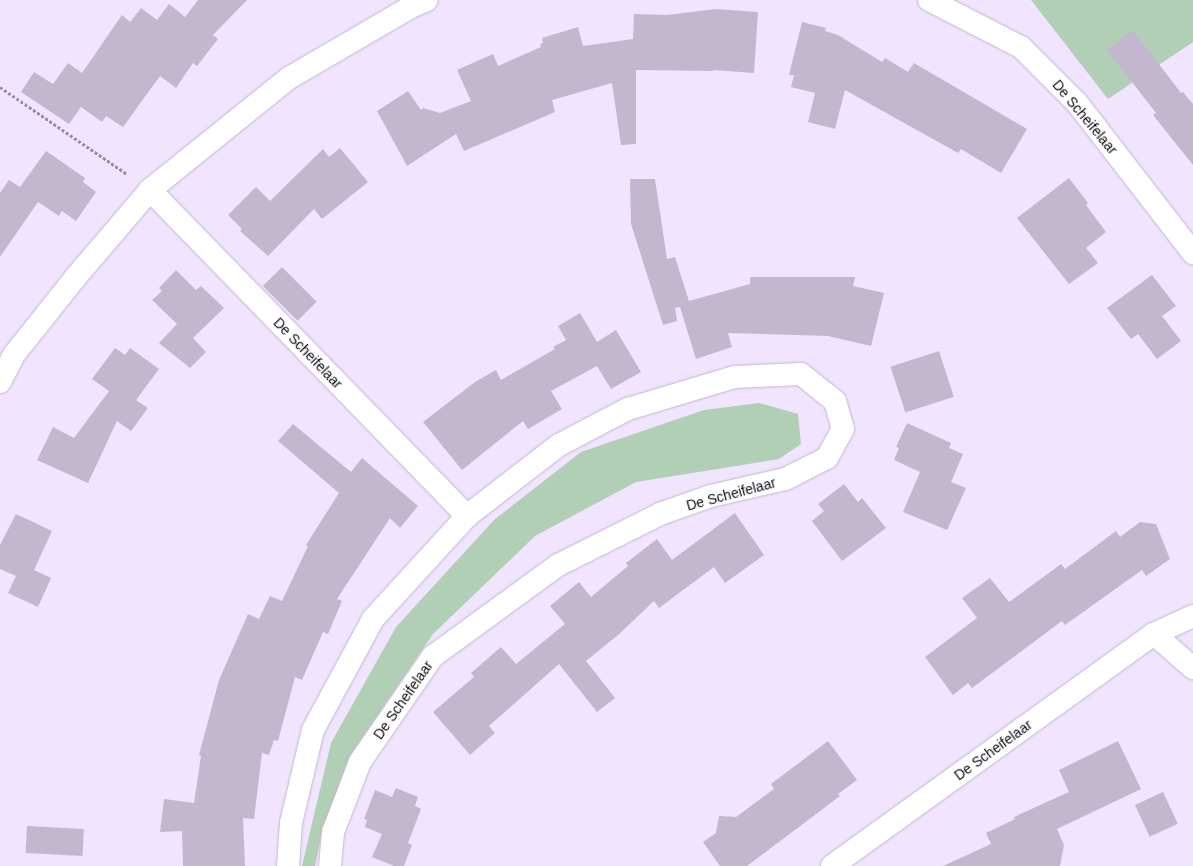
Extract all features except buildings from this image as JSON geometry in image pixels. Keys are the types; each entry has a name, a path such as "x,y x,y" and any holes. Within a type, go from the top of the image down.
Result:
{"street":[{"path":"0,382 13,356 75,278 150,190 289,78 411,7 427,0"},
{"name":"De Scheifelaar","path":"929,0 1022,47 1077,103 1193,253"},
{"name":"De Scheifelaar","path":"150,190 466,516"},
{"name":"De Scheifelaar","path":"288,866 291,823 313,730 373,619 466,516 559,445 628,409 735,377 801,374 834,401 843,429 827,458 785,479 711,496 660,514 558,565 434,656 360,762 333,832 330,866"},
{"name":"De Scheifelaar","path":"832,866 1154,634 1193,616"},
{"path":"1154,634 1193,668"}],"path":[{"path":"0,87 150,190"}],"green space":[{"path":"1031,0 1193,0 1193,42 1108,99"},
{"path":"759,403 798,414 801,444 779,459 636,482 535,536 433,634 349,757 321,837 315,866 302,866 331,743 396,627 494,520 581,452 704,410"}]}
